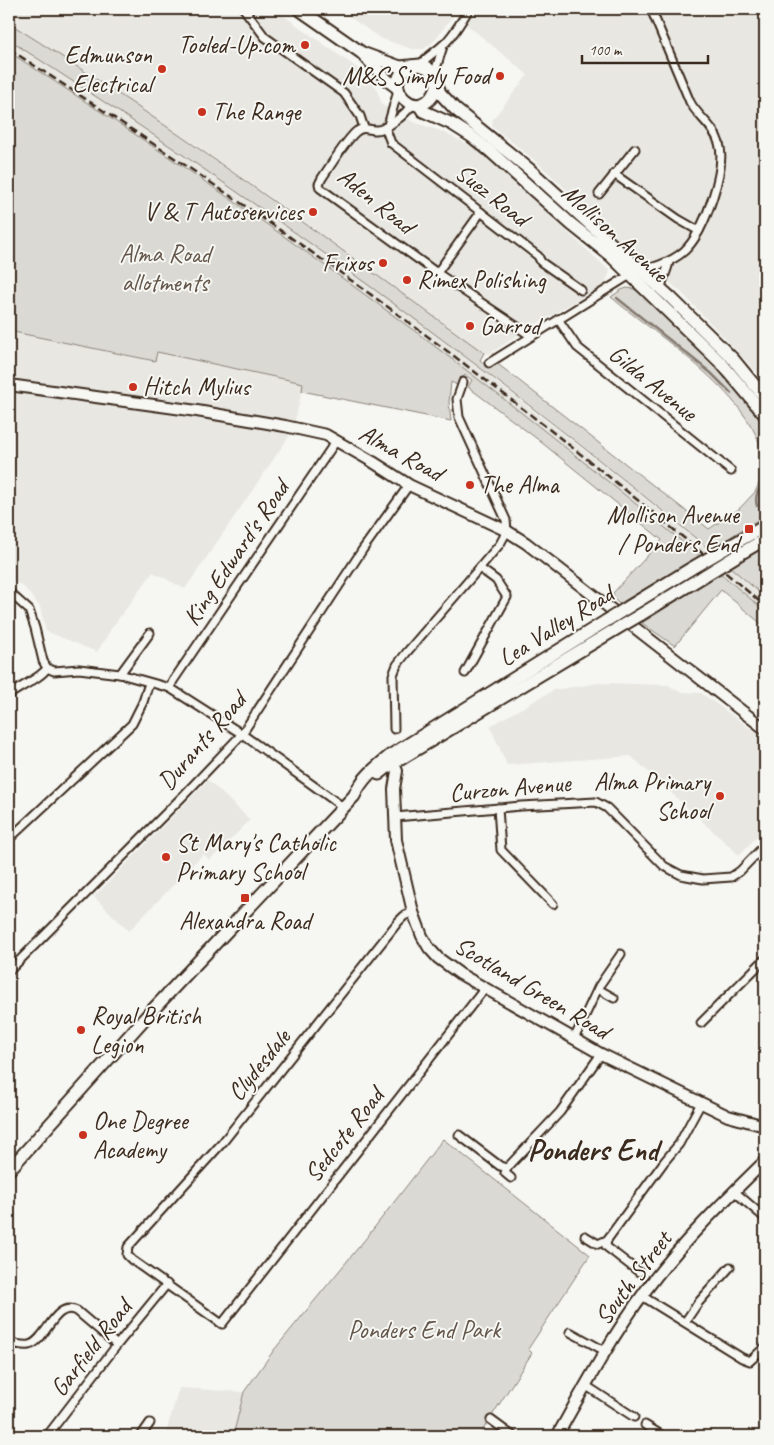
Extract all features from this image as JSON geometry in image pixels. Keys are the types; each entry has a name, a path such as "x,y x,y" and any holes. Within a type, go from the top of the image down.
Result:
{"main road":[{"name":"Mollison Avenue","path":"299,9 362,54 398,90 407,102 416,104 424,111 460,129 490,151 570,224 611,256 661,289 733,359 765,398"},
{"name":"Mollison Avenue","path":"362,54 400,67 417,65 428,68 445,100 530,169 565,203 635,272 723,365 765,415"},
{"path":"398,90 401,74 406,69 417,65"},
{"path":"416,104 429,100 434,95 436,81"},
{"name":"Lea Valley Road","path":"375,772 390,755 692,568 765,526"},
{"name":"Lea Valley Road","path":"9,1170 146,1017 354,796 359,785 390,760 394,764 765,539"}],"street":[{"path":"244,9 265,37 344,93 360,116 364,128"},
{"path":"417,65 443,46 469,9"},
{"path":"489,363 635,272 669,262 688,248 699,232 719,179 722,165 721,150 712,129 697,113 690,102 651,9"},
{"path":"436,81 443,46"},
{"path":"386,126 398,90"},
{"path":"386,126 416,104"},
{"name":"Aden Road","path":"386,126 374,130 364,128 355,132 322,178 319,184 320,188 437,273 531,336"},
{"name":"Suez Road","path":"386,126 391,143 538,256 541,262 581,290"},
{"path":"599,194 634,149"},
{"path":"614,174 699,232"},
{"path":"437,273 481,212"},
{"path":"661,289 662,279 668,269 669,262"},
{"name":"Gilda Avenue","path":"558,319 577,347 731,471"},
{"path":"394,729 393,675 397,665 500,544 507,532 506,520 459,416 457,399 463,382"},
{"name":"Alma Road","path":"9,385 196,411 285,426 316,432 336,441 409,485 526,543 765,729"},
{"name":"King Edward's Road","path":"170,688 336,441"},
{"name":"Durants Road","path":"9,971 242,734 358,556 409,485"},
{"path":"464,673 507,597 496,580 480,568"},
{"path":"9,592 29,610 43,662 47,668 54,671 79,669 120,674 170,688 242,734 343,806"},
{"path":"120,674 150,633"},
{"path":"9,696 44,673 47,668"},
{"path":"9,839 132,724 143,702 149,683"},
{"name":"Scotland Green Road","path":"394,764 397,770 394,789 398,846 413,912 422,936 438,958 485,988 601,1054 732,1118 765,1126"},
{"path":"375,772 390,782 394,789"},
{"name":"Curzon Avenue","path":"395,817 592,802 602,804 664,866 681,875 692,878 719,879 731,877 740,871 765,844"},
{"path":"498,808 501,850 553,904"},
{"name":"Clydesdale","path":"167,1284 132,1260 127,1255 128,1247 223,1142 398,922 404,916 413,912"},
{"path":"574,1039 598,989 621,954"},
{"path":"701,1023 765,959"},
{"name":"Sedcote Road","path":"167,1284 222,1324 485,988"},
{"path":"598,989 614,998"},
{"path":"511,1178 505,1173 507,1168 560,1112 601,1054"},
{"path":"639,1272 606,1246 607,1240 679,1144 701,1103"},
{"path":"459,1135 500,1166 507,1168"},
{"name":"South Street","path":"556,1436 605,1351 642,1296 690,1238 765,1161"},
{"path":"735,1192 765,1218"},
{"path":"585,1236 598,1244 607,1240"},
{"path":"685,1322 698,1303 727,1276 730,1267"},
{"name":"Garfield Road","path":"47,1436 167,1284"},
{"path":"642,1296 742,1358 750,1361 765,1347"},
{"path":"9,1342 29,1345 35,1342 57,1316 65,1309 71,1308 117,1345"},
{"path":"570,1332 605,1351"},
{"path":"585,1385 634,1417"},
{"path":"491,1420 513,1436"},
{"path":"141,1436 150,1423"},
{"path":"645,1425 663,1436"}],"shaded area":[{"path":"9,9 274,9 360,70 376,87 382,105 413,122 441,131 477,149 610,271 605,284 516,336 491,353 485,354 288,210 196,146 9,23"},
{"path":"338,9 765,9 765,381 680,291 637,256 539,164 492,126 493,119 528,75 454,14 435,40 424,49 412,49 380,38"},
{"path":"9,40 126,115 252,201 415,318 630,486 751,584 765,596 765,611 558,441 402,322 205,181 9,52"},
{"path":"9,331 154,361 157,352 304,383 292,432 185,589 153,572 111,629 97,652 46,631 40,607 24,587 9,578"},
{"name":"Alma Primary School","path":"599,683 668,685 680,692 701,693 765,739 765,828 739,855 631,756 507,765 490,726 554,690"},
{"name":"St Mary's Catholic Primary School","path":"208,780 250,820 210,860 203,854 129,931 94,897"},
{"path":"179,1388 244,1392 233,1436 165,1436"}],"green space":[{"path":"9,23 190,142 367,268 484,353 480,360 490,369 497,364 499,365 709,529 739,509 755,492 765,471 765,515 710,550 541,414 367,284 190,159 9,40"},
{"name":"Alma Road allotments","path":"9,52 192,173 371,299 537,425 700,556 619,604 614,599 613,593 662,540 536,438 468,387 472,380 465,375 457,385 451,382 449,402 451,421 302,391 303,383 157,352 155,361 9,331"},
{"path":"627,288 634,289 642,295 705,356 750,405 765,427 765,466 759,441 745,417 726,393 704,371 611,297"},
{"path":"765,547 765,597 730,567"},
{"path":"720,573 765,611 765,627 721,590 675,646 642,623"},
{"name":"Ponders End Park","path":"443,1139 590,1255 528,1349 532,1353 479,1436 233,1436 244,1392 274,1350 367,1237"}],"waterway":[{"path":"617,298 711,373 731,393"},
{"path":"760,432 765,445"},
{"path":"757,506 757,495 765,481"}],"railway":[{"path":"9,49 233,198 425,334 597,467 765,606"}],"place":[{"name":"Tooled-Up.com","path":"305,45"},
{"name":"Edmunson Electrical","path":"162,69"},
{"name":"M&S Simply Food","path":"500,76"},
{"name":"The Range","path":"202,112"},
{"name":"V & T Autoservices","path":"313,212"},
{"name":"Frixos","path":"383,263"},
{"name":"Rimex Polishing","path":"407,280"},
{"name":"Garrod","path":"470,326"},
{"name":"Hitch Mylius","path":"133,387"},
{"name":"The Alma","path":"470,485"},
{"name":"Mollison Avenue / Ponders End","path":"749,529"},
{"name":"Alma Primary School","path":"720,796"},
{"name":"St Mary's Catholic Primary School","path":"166,857"},
{"name":"Alexandra Road","path":"245,898"},
{"name":"Royal British Legion","path":"81,1030"},
{"name":"One Degree Academy","path":"83,1135"}],"district":[{"name":"Ponders End","path":"593,1150"}]}
